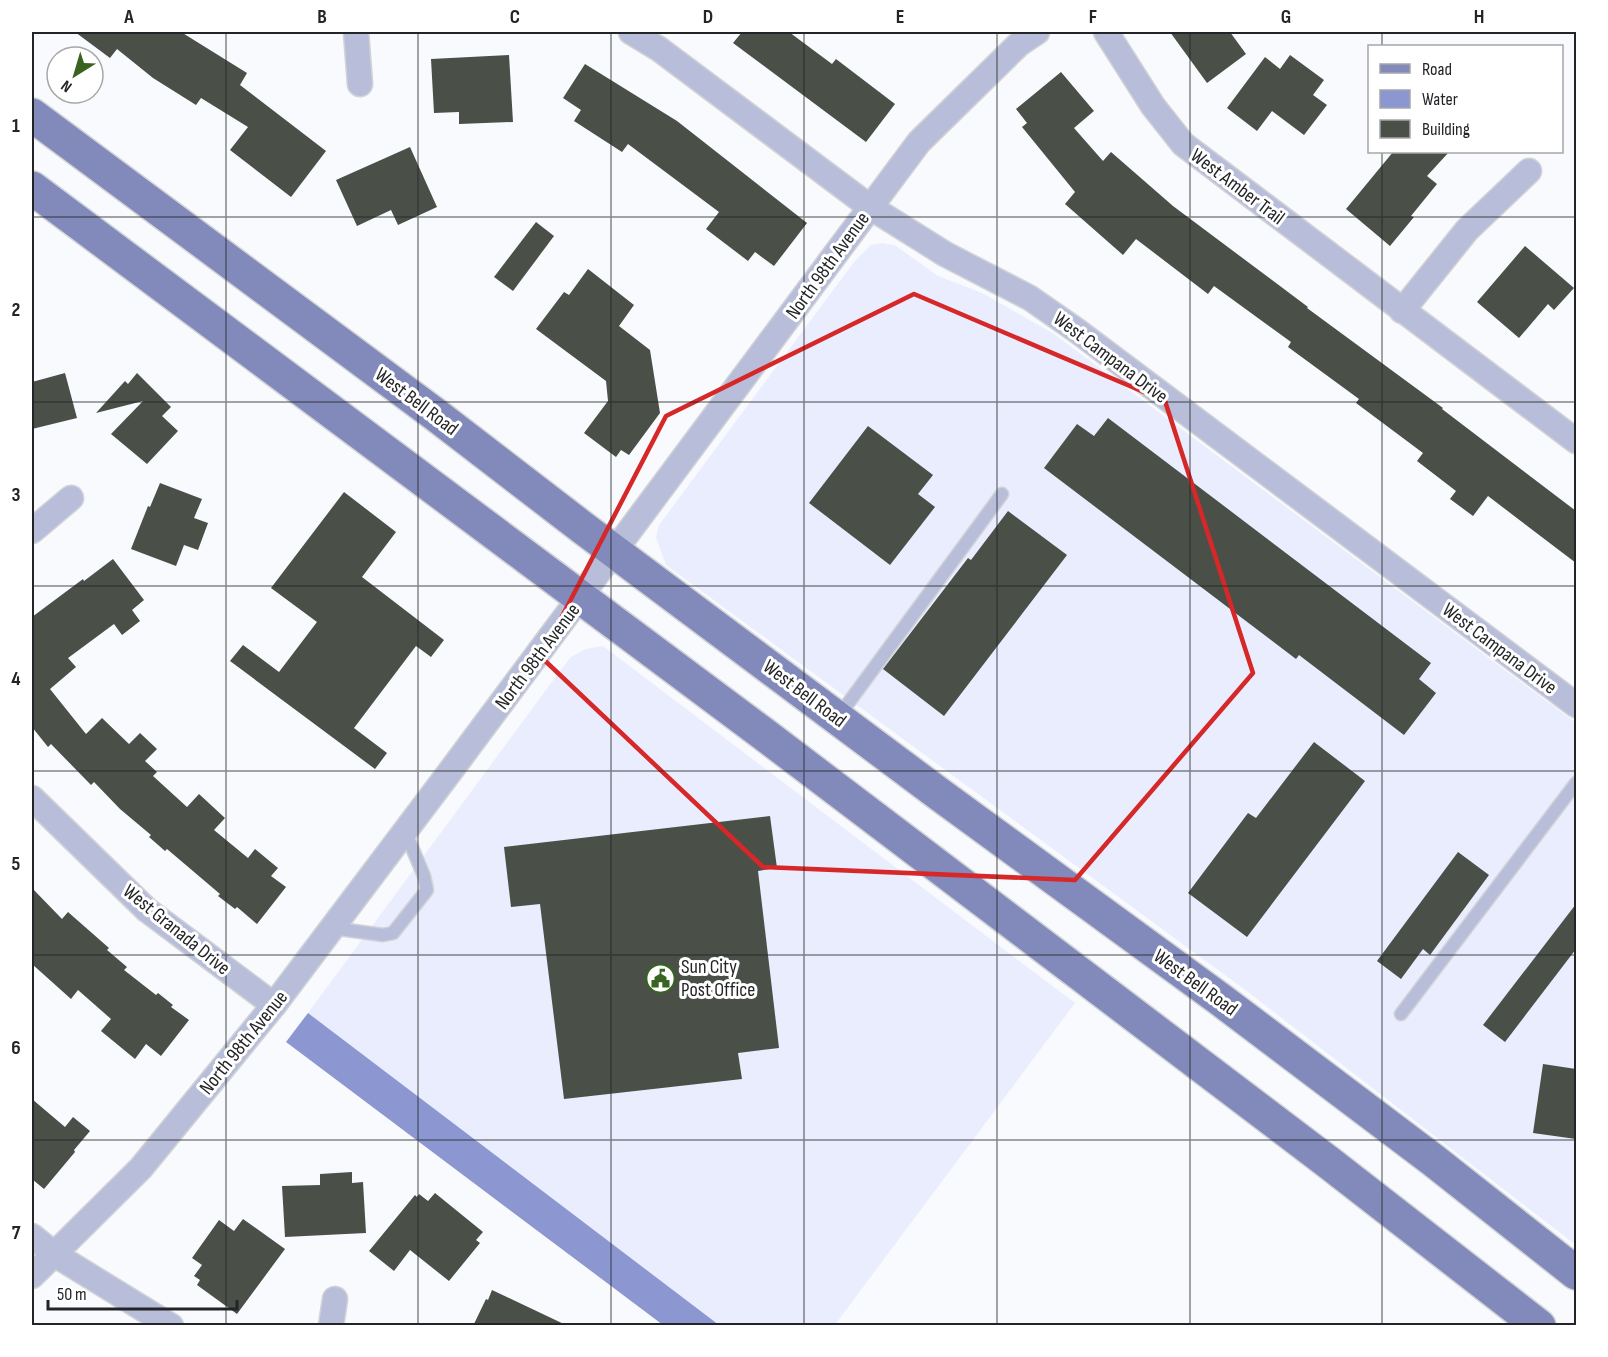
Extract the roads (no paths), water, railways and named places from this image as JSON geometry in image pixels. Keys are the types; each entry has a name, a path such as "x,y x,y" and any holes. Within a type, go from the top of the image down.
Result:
{"main road":[{"name":"West Bell Road","path":"32,115 426,407 837,718 1239,1014 1433,1160 1576,1273"},
{"path":"32,188 581,597 1318,1155 1539,1326"}],"street":[{"path":"356,32 360,84"},
{"name":"West Campana Drive","path":"631,32 658,49 870,207 945,254 1030,298 1576,705"},
{"name":"North 98th Avenue","path":"32,1276 141,1168 274,1005 919,142 1019,44 1037,32"},
{"name":"West Amber Trail","path":"1106,32 1153,106 1183,144 1576,441"},
{"path":"1402,311 1467,230 1529,171"},
{"path":"32,531 71,498"},
{"name":"West Granada Drive","path":"32,798 147,910 274,1005"},
{"path":"32,1236 54,1254 171,1326"},
{"path":"331,1326 335,1299"}],"lane":[{"path":"837,718 1002,494"},
{"path":"1401,1014 1576,783"},
{"path":"332,928 383,935 393,933 427,890 424,876 405,831"}],"water":[{"path":"308,1013 719,1325 663,1325 286,1042"}],"place":[{"name":"Sun City Post Office","path":"660,978"}]}
